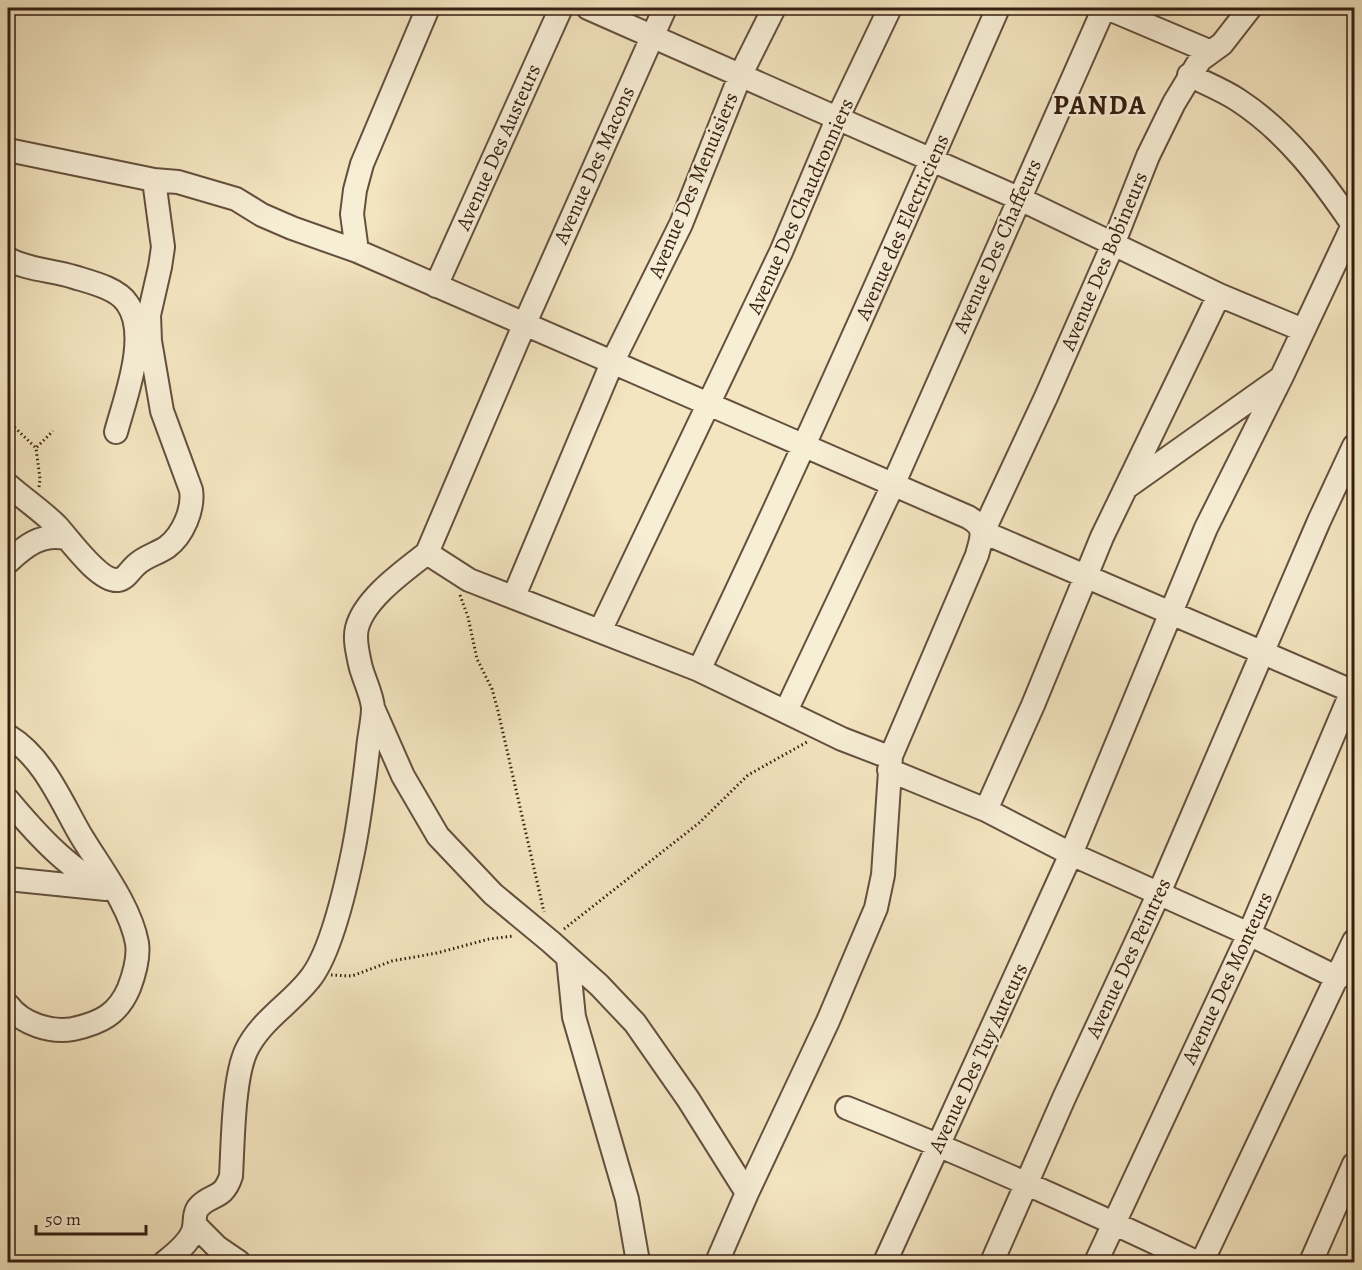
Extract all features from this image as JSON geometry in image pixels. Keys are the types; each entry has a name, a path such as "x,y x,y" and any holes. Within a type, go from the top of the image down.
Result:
{"street":[{"path":"357,251 352,214 362,164 429,8"},
{"name":"Avenue Des Austeurs","path":"436,286 561,8"},
{"path":"588,8 1018,198 1219,295 1303,330"},
{"name":"Avenue Des Macons","path":"427,553 525,323 665,8"},
{"name":"Avenue Des Menuisiers","path":"514,596 612,363 681,224 740,76 774,8"},
{"name":"Avenue Des Chaudronniers","path":"600,631 781,252 838,117 890,8"},
{"name":"Avenue des Electriciens","path":"699,670 771,520 803,445 866,311 998,8"},
{"path":"1106,8 1211,52"},
{"name":"Avenue Des Chaffeurs","path":"786,711 893,485 1018,198 1106,8"},
{"name":"Avenue Des Bobineurs","path":"890,763 978,555 983,532 1046,397 1148,156 1189,75 1200,60 1222,44 1250,8"},
{"path":"1189,75 1238,100 1285,138 1320,176 1354,228"},
{"path":"8,150 154,180 178,182 222,194 292,228 357,251 968,517 980,526 983,532 1353,692"},
{"path":"8,485 58,527 91,564 108,577 121,579 146,557 176,540 190,510 192,500 191,490 162,411 150,341 149,315 163,247 154,180"},
{"name":"Avenue Des Tuy Auteurs","path":"885,1263 1071,854 1206,528 1354,228"},
{"path":"8,259 82,280 114,292 127,302 136,328 136,342 134,363 116,432"},
{"path":"986,810 1124,490 1219,295"},
{"path":"1124,490 1282,376"},
{"name":"Avenue Des Peintres","path":"992,1263 1064,1098 1159,893 1319,521 1354,446"},
{"path":"8,561 19,551 38,540 53,535 66,538"},
{"path":"747,1193 688,1099 635,1023 599,985 568,958 545,926 493,894 438,836 403,776 373,707 360,664 356,642 357,628 373,601 394,578 427,553 469,580 699,670 869,750 890,763 1071,854 1249,934 1345,974"},
{"name":"Avenue Des Monteurs","path":"1096,1263 1249,934 1353,692"},
{"path":"165,1263 191,1237 197,1209 203,1203 220,1195 228,1186 231,1176 237,1099 246,1052 261,1026 298,992 316,971 330,938 361,812 373,707"},
{"path":"8,736 18,742 46,774 123,907 137,944 132,979 125,997 114,1011 102,1020 57,1031 35,1024 11,1010 8,1005"},
{"path":"717,1263 747,1193 828,1021 876,908 883,875 890,763"},
{"path":"8,800 34,829 75,867 103,886 113,889"},
{"path":"8,879 113,889"},
{"path":"1202,1263 1345,974 1354,941"},
{"path":"568,958 574,1017 627,1199 638,1263"},
{"path":"847,1108 1028,1183 1196,1263"},
{"path":"1311,1263 1354,1164"},
{"path":"195,1225 217,1247 239,1263"}],"path":[{"path":"8,421 36,448 40,485 27,501"},
{"path":"36,448 52,430"},
{"path":"458,591 468,617 477,659 492,689 498,711 545,926 550,936 573,923 699,823 748,775 791,752 823,730"},
{"path":"316,971 335,976 352,976 392,962 489,939 521,935 545,926"}],"district":[{"name":"PANDA","path":"1100,105"}]}
